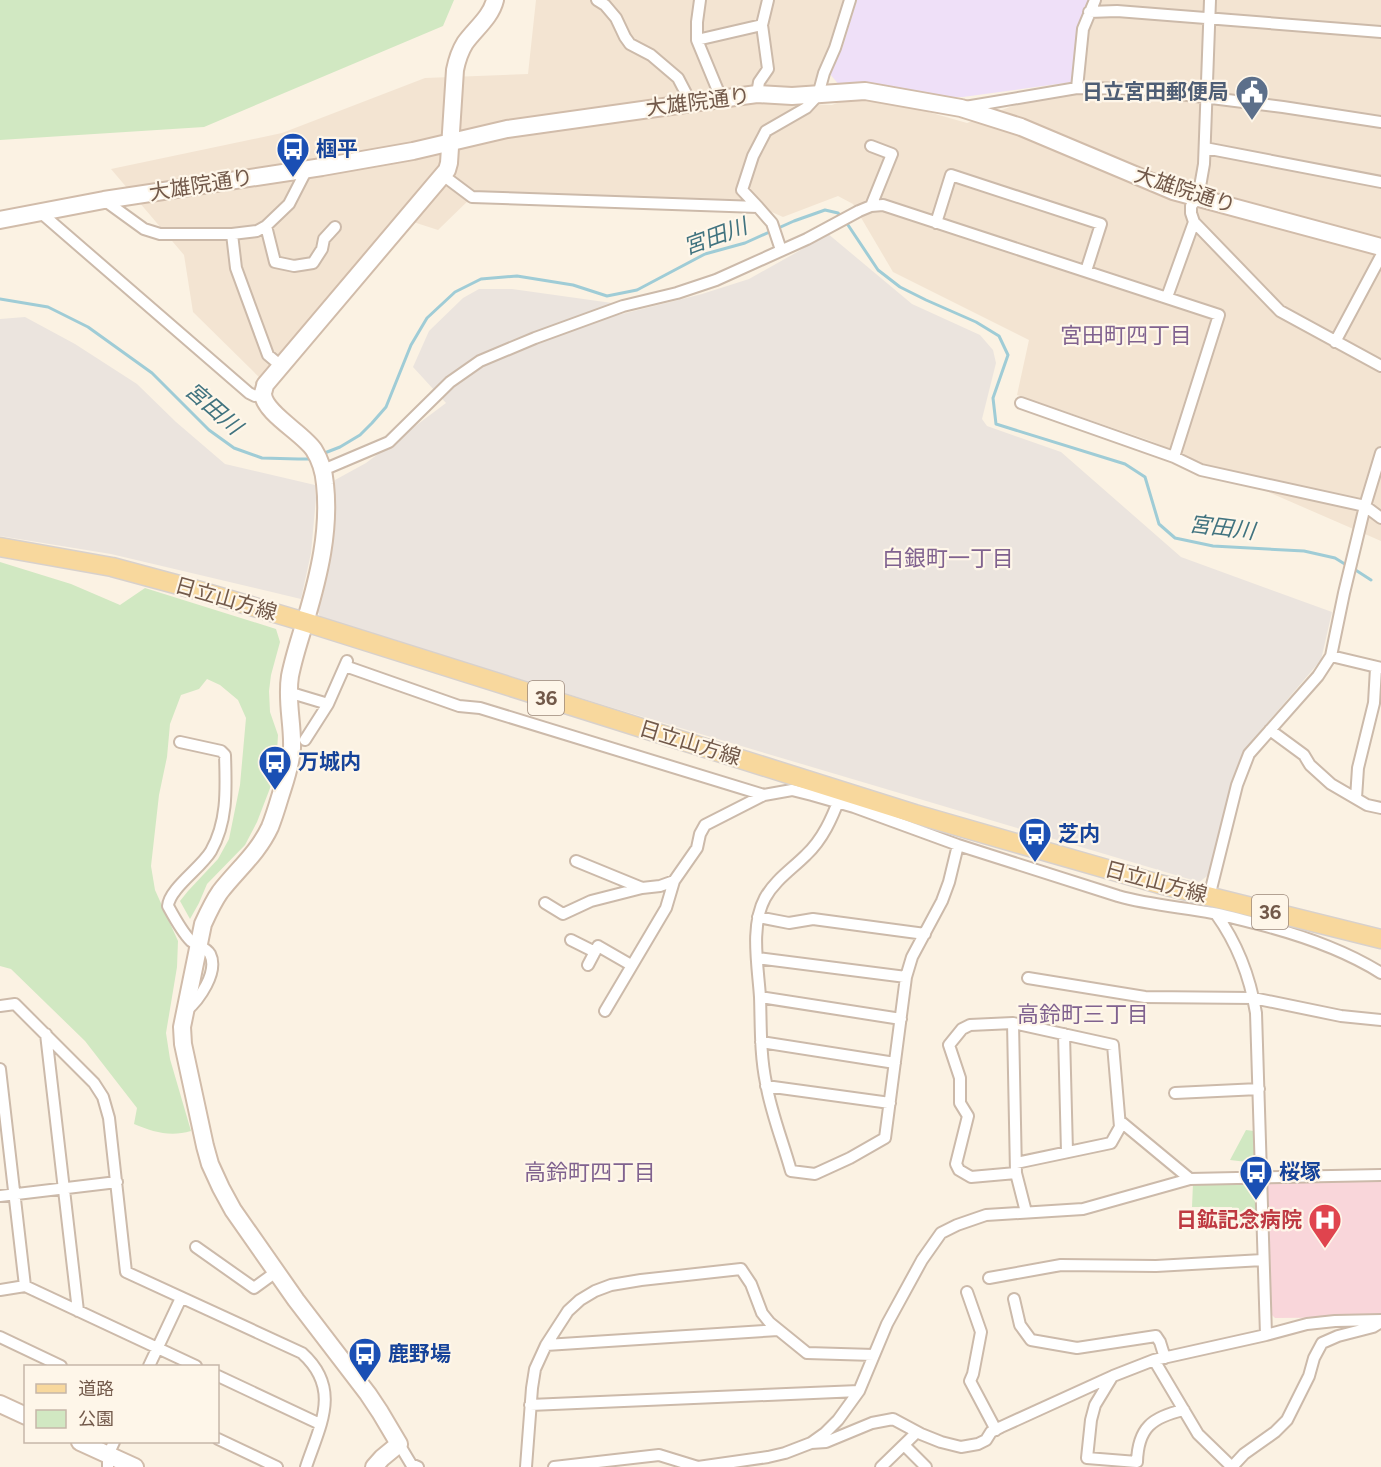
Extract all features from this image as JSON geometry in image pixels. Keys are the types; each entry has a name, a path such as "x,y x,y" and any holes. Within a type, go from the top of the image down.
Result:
{"main road":[{"name":"日立山方線","path":"0,547 146,575 305,622 840,797 926,817 1090,864 1212,906 1381,939"}],"street":[{"path":"418,1467 411,1464 368,1394 276,1272 233,1210 221,1188 210,1164 183,1044 182,1028 198,945 209,909 220,892 257,850 270,826 291,760 292,738 288,692 293,661 317,579 326,532 326,486 320,461 298,433 267,406 263,394 265,385 444,176 449,163 454,70 459,55 469,38 488,16 495,0"},
{"path":"597,0 605,5 616,18 630,44 651,55 678,78 691,103"},
{"path":"700,0 697,40 722,98"},
{"path":"757,94 759,82 768,69 762,25 768,0"},
{"path":"781,250 772,223 742,190 753,156 766,132 806,108 818,95 850,0"},
{"path":"1077,88 1083,29 1095,0"},
{"path":"1210,0 1204,164 1198,198 1191,206 1194,222 1280,311 1381,366"},
{"path":"1089,12 1117,10 1381,32"},
{"path":"697,40 762,25"},
{"path":"961,108 1077,88 1140,89 1381,122"},
{"name":"大雄院通り","path":"0,220 104,200 413,151 507,129 612,113 757,94 792,96 865,91 961,108 1021,127 1173,191 1381,247"},
{"path":"871,146 892,154 872,206"},
{"path":"1205,148 1381,182"},
{"path":"104,200 144,229 160,234 232,234 257,231 266,226 289,204 308,169"},
{"path":"936,223 951,175 1101,224 1086,271"},
{"path":"444,176 472,197 758,207"},
{"path":"320,461 389,442 450,382 480,361 623,306 677,293 717,280 872,206 892,208 1219,315 1174,457"},
{"path":"40,212 249,393 255,396 263,394"},
{"path":"1167,297 1194,222"},
{"path":"266,226 275,262 294,266 313,263 322,249 324,239 335,227"},
{"path":"232,234 236,268 268,355 281,366"},
{"path":"1335,342 1381,256"},
{"path":"1021,403 1174,457 1201,470 1365,506 1381,518"},
{"path":"1266,1335 1256,1013 1246,972 1234,942 1212,906 1237,785 1249,754 1318,676 1331,656 1365,506 1381,453"},
{"path":"1331,656 1379,668 1374,704 1358,768 1356,798"},
{"path":"305,740 328,704 346,662 459,706 480,708 764,795"},
{"path":"288,692 328,704"},
{"path":"1270,730 1304,755 1310,765 1332,784 1367,805 1381,808"},
{"path":"180,742 225,755 226,796 218,836 210,853 168,900 168,906 189,939 198,945"},
{"path":"605,1011 666,908 674,881 697,848 705,825 764,795 792,790 840,797 958,845 1139,902 1212,906 1320,942 1358,959 1381,973"},
{"path":"840,797 818,843 770,889 758,917 757,958 761,1042 766,1086 791,1171 815,1174 885,1138 906,977 912,957 942,901 958,845"},
{"path":"576,861 642,888"},
{"path":"1083,885 1090,864"},
{"path":"545,903 563,914 591,901 674,881"},
{"path":"758,917 789,923 813,920 925,934"},
{"path":"571,940 595,952"},
{"path":"588,965 598,946 632,965"},
{"path":"757,958 906,977"},
{"path":"1028,978 1145,997 1254,998 1341,1016 1381,1020"},
{"path":"760,997 901,1018"},
{"path":"0,1006 15,1004 94,1083 103,1097 110,1118 126,1272 302,1353 318,1371 326,1397 306,1467"},
{"path":"1013,1023 1016,1168 1026,1212"},
{"path":"1013,1023 1113,1045 1120,1127 1111,1143 1067,1152 1016,1168 971,1177 959,1170 956,1164 968,1116 960,1103 960,1078 948,1045 962,1029 970,1025 1013,1023"},
{"path":"45,1034 78,1311"},
{"path":"1064,1035 1067,1152"},
{"path":"761,1042 895,1063"},
{"path":"0,1069 25,1286"},
{"path":"766,1086 890,1103"},
{"path":"1174,1093 1259,1089"},
{"path":"1120,1121 1190,1179"},
{"path":"554,1467 659,1455 673,1464 698,1467 766,1462 811,1443 838,1420 859,1391 887,1324 922,1260 941,1233 957,1225 987,1215 1083,1209 1190,1179 1381,1175"},
{"path":"0,1196 117,1182"},
{"path":"196,1247 254,1288 276,1272"},
{"path":"989,1278 1060,1265 1156,1266 1263,1260"},
{"path":"526,1467 535,1369 546,1345 568,1311 580,1300 611,1285 741,1269 751,1284 762,1313 770,1323 807,1353 874,1355"},
{"path":"0,1290 25,1286 194,1365"},
{"path":"967,1292 981,1332 970,1382 996,1430"},
{"path":"148,1365 181,1298"},
{"path":"1014,1299 1020,1325 1031,1340 1077,1348 1156,1336 1160,1342 1160,1359 1192,1425 1204,1441 1232,1467 1244,1454 1275,1432 1287,1420 1309,1376 1314,1358 1322,1343 1372,1327 1381,1321"},
{"path":"811,1443 826,1442 872,1423 893,1419 941,1442 961,1446 978,1444 986,1440 991,1432 1113,1376 1160,1359 1307,1324 1335,1321 1381,1321"},
{"path":"546,1345 778,1330"},
{"path":"0,1337 60,1365"},
{"path":"219,1376 320,1424"},
{"path":"1113,1376 1095,1405 1087,1458 1137,1462 1138,1447 1143,1433 1153,1421 1167,1414 1184,1410"},
{"path":"530,1406 859,1391"},
{"path":"0,1404 24,1415"},
{"path":"881,1467 917,1432"},
{"path":"219,1439 277,1467"},
{"path":"82,1443 135,1467"},
{"path":"374,1467 399,1444"},
{"path":"904,1445 926,1467"}],"shaded area":[{"path":"536,0 845,0 830,46 805,104 832,105 852,97 879,98 967,123 1072,84 1092,0 1381,0 1381,541 1151,441 1017,395 1029,340 893,272 853,204 838,196 783,217 744,200 475,194 438,230 401,218 263,381 193,312 184,255 111,169 282,133 425,78 528,74"},
{"path":"857,0 1091,0 1078,29 1072,82 963,97 943,97 840,86 829,73 842,49"},
{"path":"827,233 912,304 980,335 993,350 996,363 982,419 987,426 1061,452 1181,557 1332,612 1321,660 1245,749 1231,788 1210,874 1199,882 620,710 321,618 316,608 331,547 335,480 366,463 446,403 413,367 429,331 463,298 479,289 512,289 612,303 618,315 702,294 749,279"},
{"path":"25,317 75,344 137,384 176,422 225,464 315,485 311,553 301,599 111,554 0,536 0,319"},
{"name":"日鉱記念病院","path":"1381,1180 1381,1317 1275,1318 1271,1314 1266,1184"}],"green space":[{"path":"0,0 454,0 443,26 204,127 0,140"},
{"path":"0,562 71,584 120,605 145,588 276,629 280,642 269,691 270,712 278,735 276,768 272,783 257,822 245,845 207,884 190,919 180,901 218,859 229,839 240,785 246,718 238,700 220,685 207,679 199,689 181,695 170,724 151,866 155,890 178,941 177,967 166,1033 170,1059 191,1131 176,1134 162,1133 134,1124 137,1108 85,1041 11,969 0,966"},
{"path":"1246,1130 1254,1131 1255,1163 1230,1160"},
{"path":"1255,1182 1258,1224 1231,1222 1232,1207 1192,1207 1193,1183"}],"waterway":[{"name":"宮田川","path":"322,454 360,435 372,423 386,407 411,345 427,318 455,292 481,279 517,276 573,285 607,296 637,290 705,254 745,243 825,210 838,213 841,217"},
{"name":"宮田川","path":"846,222 878,270 900,287 976,322 999,336 1008,355 993,398 996,424 1125,464 1145,477 1159,524 1175,538 1213,546 1304,551 1335,558 1348,566"},
{"name":"宮田川","path":"0,299 48,307 88,327 152,373 209,430 234,448 262,458 313,458"},
{"name":"宮田川","path":"1354,569 1371,580"}],"place":[{"name":"日立宮田郵便局","path":"1252,121"},
{"name":"椢平","path":"293,178"},
{"name":"万城内","path":"275,791"},
{"name":"芝内","path":"1035,863"},
{"name":"桜塚","path":"1256,1201"},
{"name":"日鉱記念病院","path":"1325,1249"},
{"name":"鹿野場","path":"365,1383"}],"district":[{"name":"宮田町四丁目","path":"1126,335"},
{"name":"白銀町一丁目","path":"948,558"},
{"name":"高鈴町三丁目","path":"1083,1014"},
{"name":"高鈴町四丁目","path":"590,1172"}]}
